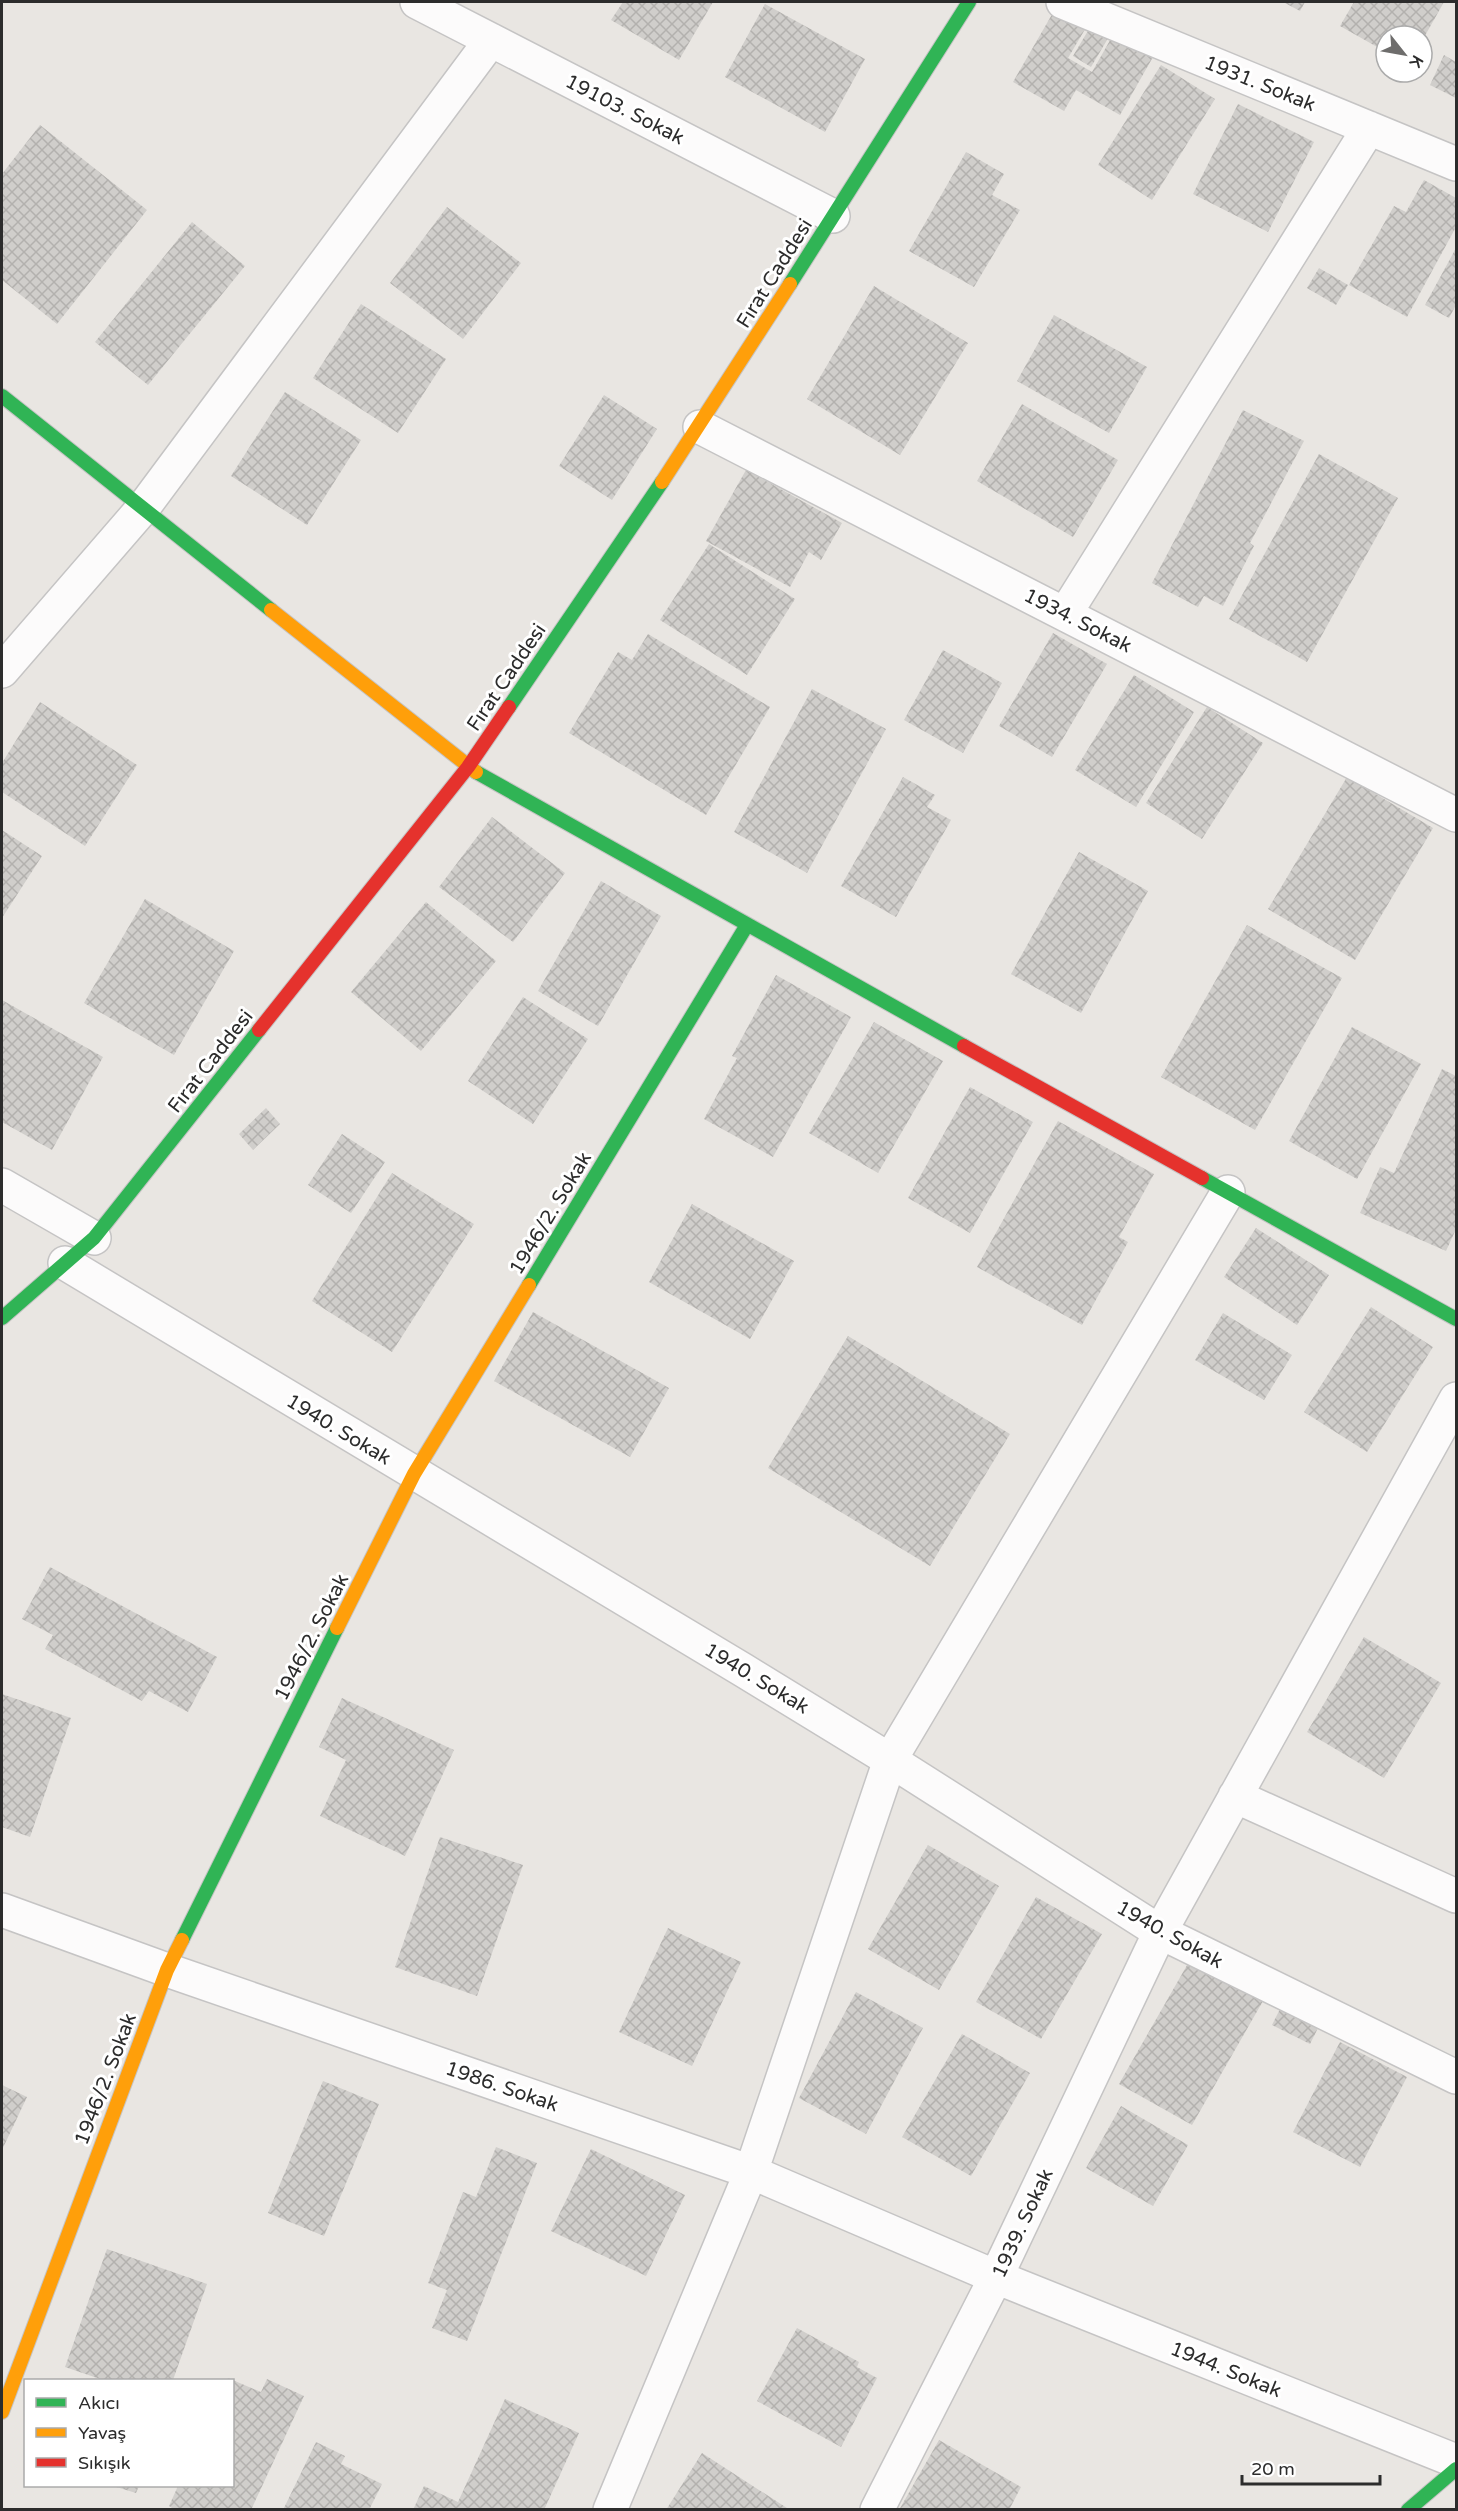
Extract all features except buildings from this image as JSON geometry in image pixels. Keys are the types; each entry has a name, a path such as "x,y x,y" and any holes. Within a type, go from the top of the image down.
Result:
{"street":[{"name":"19103. Sokak","path":"417,2 833,216"},
{"name":"Fırat Caddesi","path":"2,1318 94,1238 468,767 700,427 969,2"},
{"name":"1931. Sokak","path":"1063,2 1456,164"},
{"path":"2,671 143,508 491,40"},
{"path":"1065,614 1369,128"},
{"path":"2,396 468,767 747,925 1456,1319"},
{"name":"1934. Sokak","path":"700,427 1456,815"},
{"name":"1946/2. Sokak","path":"2,2412 167,1970 414,1474 747,925"},
{"path":"2,1185 94,1238"},
{"path":"610,2510 752,2172 890,1760 1228,1192"},
{"name":"1940. Sokak","path":"65,1263 744,1670 1160,1932 1456,2077"},
{"name":"1939. Sokak","path":"878,2510 996,2277 1160,1932 1456,1398"},
{"path":"1235,1796 1456,1896"},
{"name":"1986. Sokak","path":"2,1910 167,1970 752,2172 996,2277"},
{"name":"1944. Sokak","path":"996,2277 1456,2461"},
{"path":"1408,2510 1456,2469"}],"traffic: fast":[{"path":"790,284 969,2"},
{"path":"2,396 271,610"},
{"path":"509,707 662,482"},
{"path":"476,772 964,1046"},
{"path":"529,1285 747,925"},
{"path":"2,1318 94,1238 259,1030"},
{"path":"1202,1178 1456,1319"},
{"path":"182,1940 337,1628"},
{"path":"1408,2510 1456,2469"}],"traffic: slow":[{"path":"662,482 790,284"},
{"path":"271,610 476,772"},
{"path":"337,1628 414,1474 529,1285"},
{"path":"2,2412 167,1970 182,1940"}],"traffic: jam":[{"path":"259,1030 468,767 509,707"},
{"path":"964,1046 1202,1178"}]}
